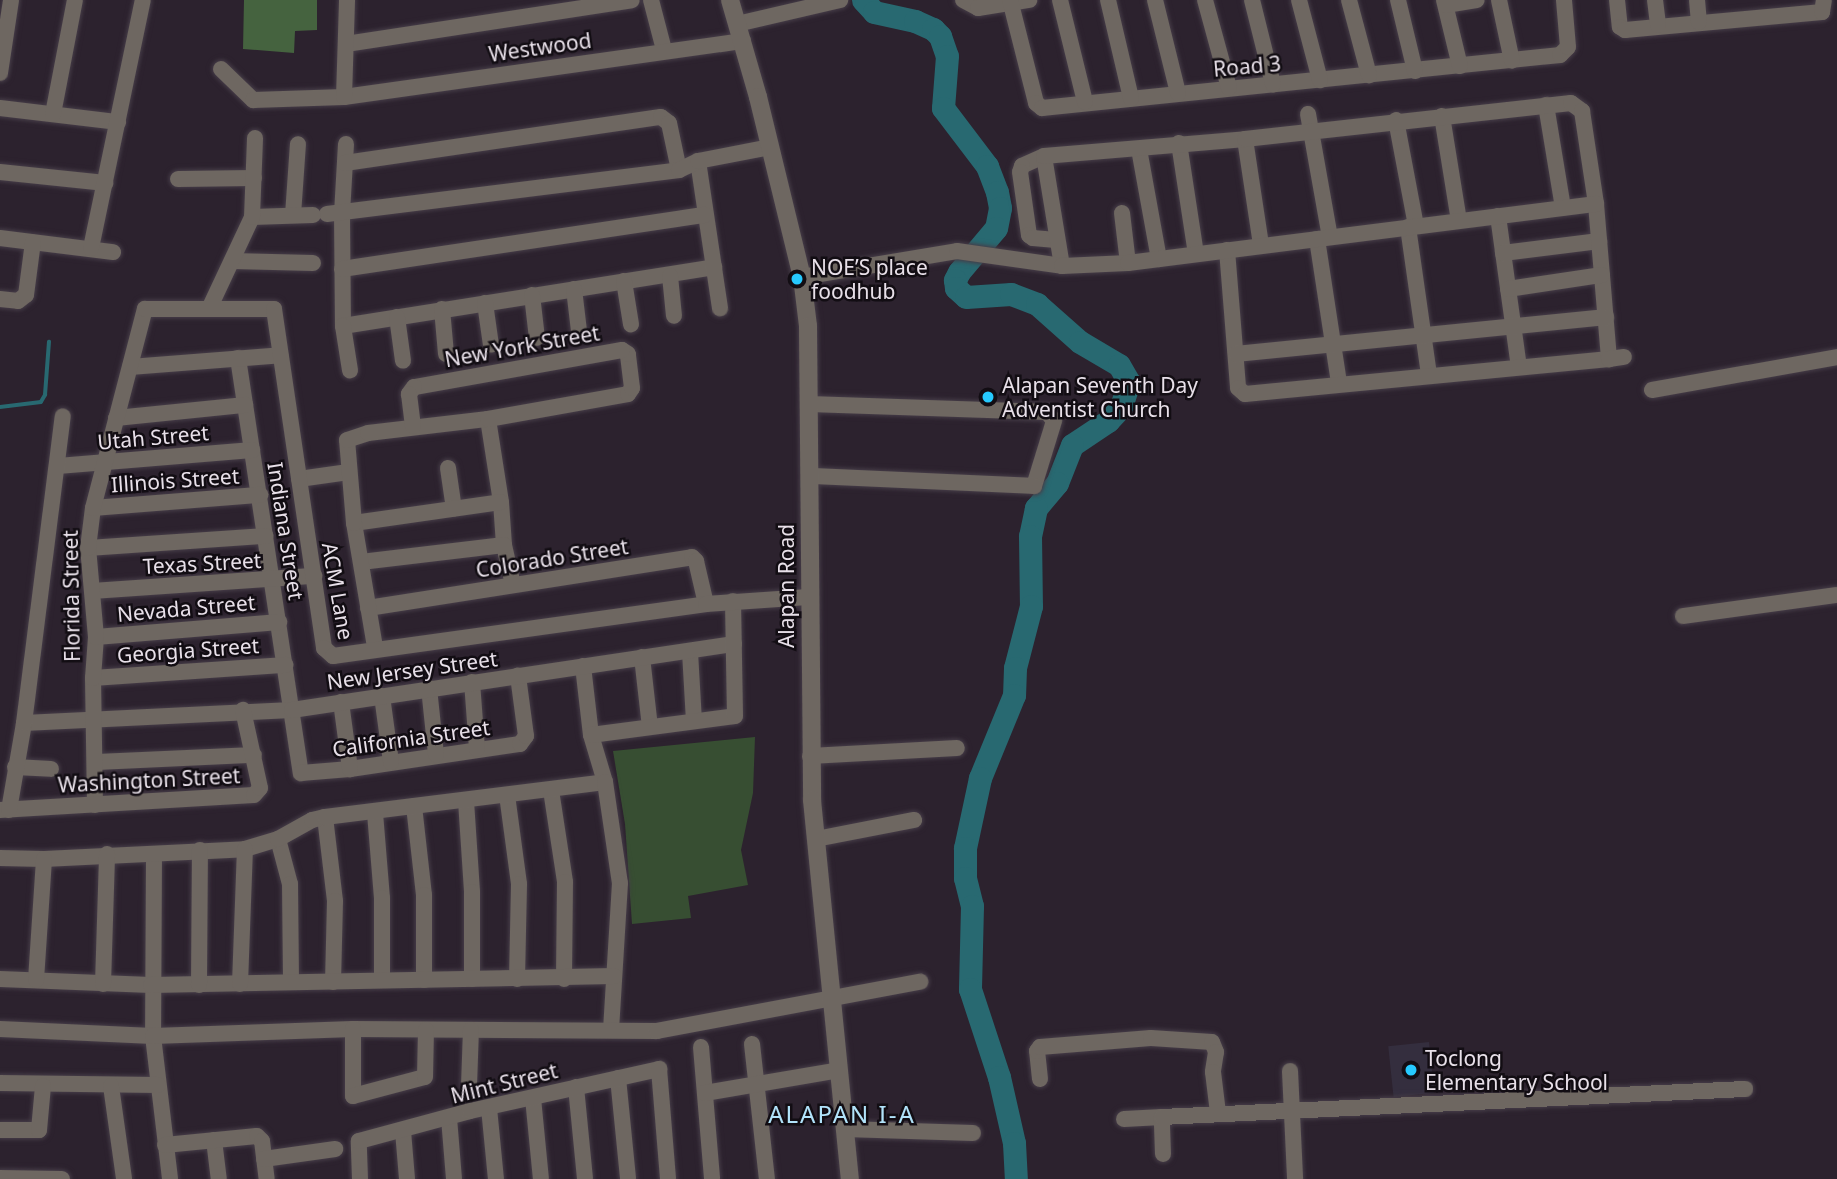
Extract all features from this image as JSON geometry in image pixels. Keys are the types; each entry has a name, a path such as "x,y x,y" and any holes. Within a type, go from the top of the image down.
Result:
{"street":[{"path":"0,73 11,0"},
{"path":"54,114 75,0"},
{"path":"91,248 143,0"},
{"path":"344,97 347,0"},
{"path":"346,44 632,0"},
{"path":"650,0 664,50"},
{"name":"Alapan Road","path":"730,0 802,277 808,326 810,756 849,1179"},
{"name":"Westwood","path":"221,69 253,100 344,97 664,50 740,32 840,0"},
{"path":"962,0 978,8 1029,0"},
{"path":"1060,0 1085,102"},
{"path":"1108,0 1131,98"},
{"path":"1155,0 1178,93"},
{"path":"1205,0 1229,88"},
{"path":"1252,0 1273,84"},
{"path":"1299,0 1320,80"},
{"path":"1349,0 1369,75"},
{"path":"1398,0 1415,71"},
{"path":"1461,66 1445,3 1477,0"},
{"path":"1499,0 1512,61"},
{"name":"Road 3","path":"1011,2 1038,107 1415,71 1565,53 1568,47 1564,0"},
{"path":"1617,0 1622,29 1822,12 1824,0"},
{"path":"1656,0 1658,25"},
{"path":"1697,0 1699,22"},
{"path":"1056,240 1033,239 1029,235 1022,166 1044,156 1245,139 1310,122 1396,120 1571,103 1582,111 1596,204 1605,317 1616,358 1245,394 1238,388 1227,250"},
{"path":"1546,105 1563,208"},
{"path":"0,108 118,122"},
{"path":"1442,116 1458,221"},
{"path":"345,163 661,117 669,123 679,170"},
{"path":"1396,120 1412,227 1429,375"},
{"path":"1310,122 1339,383"},
{"path":"209,309 252,217 256,138"},
{"path":"1245,139 1261,245"},
{"path":"1179,143 1196,254"},
{"path":"293,215 298,144"},
{"path":"346,144 345,163 327,214 342,269 343,326 349,370"},
{"path":"252,217 327,214 679,170 698,161 770,148"},
{"path":"1139,149 1159,260"},
{"path":"1044,156 1062,266"},
{"path":"698,161 720,308"},
{"path":"0,172 105,183"},
{"path":"178,179 254,178"},
{"path":"802,277 957,251 1062,266 1128,263 1596,204"},
{"path":"1122,213 1128,263"},
{"path":"342,269 705,215"},
{"path":"1498,216 1518,367"},
{"path":"0,238 113,252"},
{"path":"0,299 18,301 26,295 33,242"},
{"path":"1503,253 1599,242"},
{"path":"232,261 313,263"},
{"path":"343,326 714,267"},
{"path":"1508,289 1602,275"},
{"path":"670,276 674,316"},
{"path":"624,281 631,324"},
{"path":"574,289 579,331"},
{"path":"532,295 537,338"},
{"path":"485,303 491,345"},
{"name":"ACM Lane","path":"145,309 274,309 324,648 332,656 375,647 706,604 808,597"},
{"name":"Florida Street","path":"95,805 97,762 93,678 96,637 88,548 93,508 145,309"},
{"path":"442,309 446,354"},
{"path":"397,317 404,362"},
{"path":"1236,354 1605,317"},
{"name":"New York Street","path":"349,472 346,448 347,440 352,437 414,426 488,419 628,394 632,388 628,354 622,350 414,387 409,394 414,426"},
{"path":"130,367 281,355"},
{"name":"Indiana Street","path":"238,358 292,710"},
{"path":"1652,390 1837,358"},
{"path":"809,404 1047,412 1054,421 1034,485 810,476"},
{"path":"116,418 245,405"},
{"path":"5,810 24,723 63,416"},
{"path":"488,419 501,502 504,545 513,585"},
{"name":"Utah Street","path":"58,466 252,450"},
{"path":"448,468 454,509"},
{"path":"299,479 349,472 354,523 375,647"},
{"name":"Illinois Street","path":"93,508 260,495"},
{"path":"354,523 501,502"},
{"path":"88,548 266,536"},
{"path":"361,562 504,545"},
{"name":"Colorado Street","path":"369,608 692,557 696,561 706,604"},
{"name":"Texas Street","path":"92,591 314,576"},
{"path":"1683,616 1837,595"},
{"path":"591,735 735,716 733,601"},
{"name":"Nevada Street","path":"96,637 279,622"},
{"name":"New Jersey Street","path":"24,723 50,720 94,722 243,710 292,710 734,644"},
{"path":"690,652 694,721"},
{"path":"642,657 650,727"},
{"name":"Georgia Street","path":"93,678 286,665"},
{"path":"583,666 591,735 605,782 620,883 611,1030"},
{"name":"California Street","path":"292,710 301,773 350,769 520,744 526,736 518,676"},
{"path":"472,682 477,749"},
{"path":"429,688 436,755"},
{"path":"382,696 391,762"},
{"path":"341,702 350,769"},
{"name":"Washington Street","path":"5,810 254,795 260,788 243,710"},
{"path":"810,756 957,748"},
{"path":"97,762 254,755"},
{"path":"15,767 51,769"},
{"path":"0,858 154,855 245,849 325,817 375,813 605,782"},
{"path":"551,790 565,882 565,979"},
{"path":"507,795 519,884 517,979"},
{"path":"466,801 472,892 472,979"},
{"path":"414,806 424,895 424,980"},
{"path":"375,813 382,898 382,980"},
{"path":"325,817 335,901 333,982"},
{"path":"816,839 914,821"},
{"path":"278,838 290,884 291,982"},
{"path":"240,984 245,849"},
{"path":"199,985 200,850"},
{"path":"103,984 107,854"},
{"path":"154,855 150,985 158,1086 170,1179"},
{"path":"36,980 44,859"},
{"path":"0,979 199,985 565,979 614,975"},
{"path":"0,1029 153,1036 353,1029 657,1031 833,996 920,982"},
{"path":"353,1029 353,1096 425,1077 426,1030"},
{"path":"469,1086 471,1030"},
{"path":"1040,1079 1037,1057 1040,1047 1151,1038 1212,1042 1216,1052 1213,1072 1218,1113"},
{"path":"752,1044 767,1179"},
{"path":"701,1047 712,1179"},
{"name":"Mint Street","path":"360,1179 359,1140 659,1069 668,1179"},
{"path":"705,1093 839,1070"},
{"path":"1290,1071 1295,1179"},
{"path":"618,1078 628,1179"},
{"path":"0,1083 43,1086 158,1086"},
{"path":"0,1130 39,1130 43,1086"},
{"path":"111,1086 124,1179"},
{"path":"576,1087 585,1179"},
{"path":"1124,1119 1745,1089"},
{"path":"533,1098 541,1179"},
{"path":"489,1108 496,1179"},
{"path":"1162,1117 1163,1154"},
{"path":"449,1118 454,1179"},
{"path":"845,1129 973,1132"},
{"path":"403,1131 407,1179"},
{"path":"165,1145 257,1136 262,1141 267,1179"},
{"path":"214,1140 219,1179"},
{"path":"264,1159 335,1149"},
{"path":"0,1178 62,1179"}],"shaded area":[{"name":"Toclong Elementary School","path":"1429,1042 1434,1093 1394,1097 1388,1046"}],"green space":[{"path":"244,0 317,0 317,30 295,31 294,53 243,49"},
{"path":"755,737 753,793 741,850 748,885 688,896 691,918 632,924 625,824 613,751"}],"waterway":[{"path":"863,0 874,12 915,21 933,29 940,36 947,56 943,108 987,166 997,192 1000,208 996,228 959,272 955,280 956,288 966,297 1011,294 1037,304 1080,342 1119,365 1129,382 1121,407 1108,421 1072,445 1057,483 1036,508 1030,536 1031,606 1015,668 1014,695 980,778 965,848 965,878 972,906 970,989 999,1077 1014,1143 1016,1179"},
{"path":"0,407 41,402 45,395 49,342"}],"place":[{"name":"NOE’S place foodhub","path":"797,279"},
{"name":"Alapan Seventh Day Adventist Church","path":"988,397"},
{"name":"Toclong Elementary School","path":"1411,1070"}],"district":[{"name":"ALAPAN I-A","path":"842,1114"}]}
